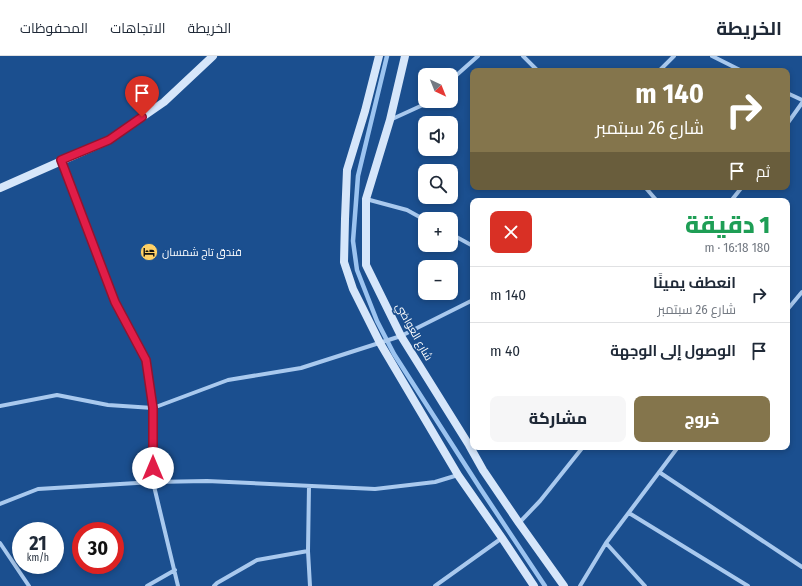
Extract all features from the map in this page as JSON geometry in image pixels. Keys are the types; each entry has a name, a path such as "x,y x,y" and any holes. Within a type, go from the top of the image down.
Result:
{"main road":[{"path":"0,188 109,140 164,102 213,56"},
{"path":"379,56 365,111 347,170 344,262 352,289 380,343 458,476 534,586"},
{"name":"شارع العواضي","path":"405,56 390,120 366,199 366,265 401,336 470,441"},
{"name":"شارع العواضي","path":"474,450 483,470 564,586"}],"street":[{"path":"458,74 478,56"},
{"path":"523,56 535,68"},
{"path":"662,68 674,56"},
{"path":"712,56 736,68"},
{"path":"790,95 802,102 790,120"},
{"path":"390,120 418,107"},
{"path":"61,160 115,302 146,360 153,408 153,482 178,586"},
{"path":"648,190 654,198"},
{"path":"366,199 407,210 418,216"},
{"path":"458,238 470,244"},
{"path":"790,306 802,292"},
{"path":"0,406 57,395 108,405 153,408 228,380 301,368 401,336 470,302"},
{"path":"519,523 540,501 581,450"},
{"path":"580,586 606,543 676,450"},
{"path":"659,472 802,567"},
{"path":"0,504 38,489 153,482 207,481 375,489 435,482 458,476"},
{"path":"309,486 308,551 310,586"},
{"path":"629,513 748,586"},
{"path":"435,586 502,538"},
{"path":"0,543 29,586"},
{"path":"606,543 645,586"},
{"path":"214,586 257,560 308,551"},
{"path":"148,586 174,570"}],"waterway":[{"path":"387,56 358,176 353,241 357,270 377,321 394,354 545,586"}],"place":[{"name":"فندق تاج شمسان","path":"149,252"}],"route":[{"path":"142,117 109,140 61,160 115,302 146,360 153,408 153,468"}]}
